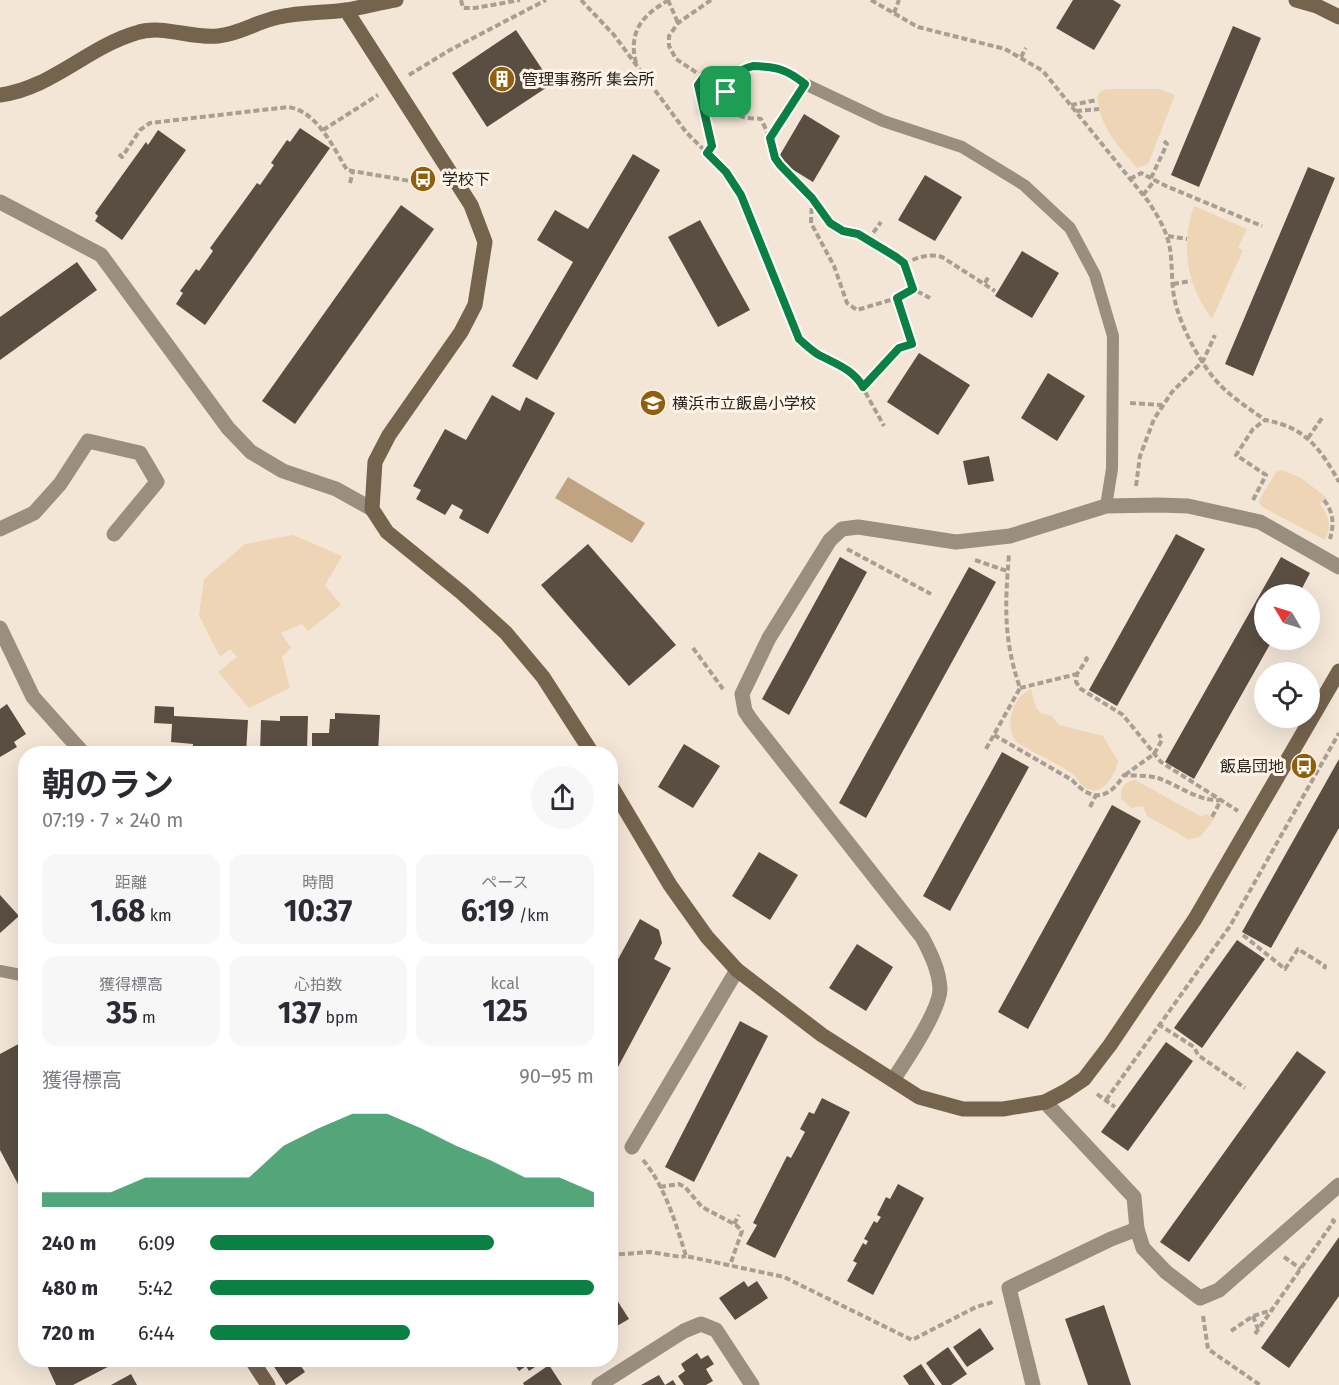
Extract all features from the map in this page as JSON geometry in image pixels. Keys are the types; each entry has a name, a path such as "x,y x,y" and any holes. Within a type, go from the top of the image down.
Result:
{"street":[{"path":"0,95 17,93 110,44 138,32 165,30 217,36 244,30 276,17 346,10 396,0"},
{"path":"1296,0 1317,6 1339,17"},
{"path":"346,10 471,205 485,242 475,305 461,332 389,435 375,462 372,509"},
{"path":"0,202 101,255 228,428 251,452 283,471 336,489 372,509 387,532 462,593 506,633 543,677 587,746"},
{"path":"0,529 33,513 60,484 88,441 140,453 157,482 114,534"},
{"path":"893,1080 912,1052 930,1018 940,992 936,965 922,937 751,720 745,711 742,694 769,638 833,537 842,530 858,527 956,542 1011,536 1106,506 1188,506 1260,522 1339,567"},
{"path":"0,628 33,697 77,746"},
{"path":"618,797 670,885 706,937 737,970 822,1035 919,1097 963,1109 1003,1109 1045,1102 1084,1079 1110,1046 1195,918 1339,671"},
{"path":"632,1147 737,970"},
{"path":"1045,1102 1134,1197 1137,1229 1143,1248 1166,1272 1200,1298 1219,1290 1339,1185"},
{"path":"1033,1385 1009,1288 1111,1239 1137,1229"},
{"path":"599,1385 684,1331 701,1324 716,1330 752,1385"},
{"path":"256,1367 268,1385"}],"lane":[{"path":"805,84 884,121 962,147 1024,184 1070,228 1095,275 1113,336 1112,469 1106,506"},
{"path":"0,971 18,974"}],"path":[{"path":"460,0 463,8 475,8 520,0"},
{"path":"431,62 546,0"},
{"path":"581,0 614,35 686,132 726,172 741,195 799,339 816,353 845,368 858,379 884,426"},
{"path":"636,67 633,39 646,15 668,0 678,23"},
{"path":"711,0 678,23 669,36 670,52 676,59 726,92"},
{"path":"871,0 918,27 1005,49 1043,71 1160,219 1167,236 1175,301 1183,326 1203,361 1220,384 1265,420 1294,428 1313,442 1339,482"},
{"path":"894,13 898,1"},
{"path":"1021,57 1026,48"},
{"path":"770,138 805,84 790,72 774,67 753,66 740,70 732,78 726,92 728,103 734,112 743,117 761,119 770,138 775,158 835,227 858,234 904,263 913,289 930,298"},
{"path":"703,78 698,85 712,146 707,153"},
{"path":"1071,105 1097,100"},
{"path":"119,154 122,157 140,130 150,123 288,107 306,114 323,130 347,170 433,184"},
{"path":"1076,111 1099,108"},
{"path":"323,130 342,117"},
{"path":"1143,195 1153,179 1167,144 1164,141"},
{"path":"350,183 353,171"},
{"path":"1130,180 1141,173 1262,226"},
{"path":"812,198 811,223 834,266 847,303 857,310 897,298 913,289"},
{"path":"1224,219 1228,211"},
{"path":"868,240 881,222"},
{"path":"1167,236 1187,239"},
{"path":"904,263 922,255 935,255 995,291"},
{"path":"985,283 989,276"},
{"path":"1173,284 1191,280"},
{"path":"863,387 899,348 912,344 897,298"},
{"path":"1136,486 1140,456 1146,437 1162,405 1203,361 1215,335"},
{"path":"1129,403 1162,405"},
{"path":"1308,438 1322,417"},
{"path":"1251,502 1266,475 1236,455 1253,429 1265,420"},
{"path":"1324,500 1333,520 1330,540"},
{"path":"986,749 1020,688 1007,639 1011,536"},
{"path":"833,537 842,546 932,594"},
{"path":"964,557 1008,571"},
{"path":"693,648 728,696"},
{"path":"1085,657 1087,659 1077,674 1076,682 1081,689 1123,715 1161,762 1246,816"},
{"path":"1020,688 1077,674"},
{"path":"1106,1100 1230,926 1339,733"},
{"path":"994,735 1072,780 1080,789 1091,795 1102,795 1116,788 1124,775 1154,754 1162,740 1159,734"},
{"path":"1124,775 1156,777 1215,801 1221,800"},
{"path":"1090,807 1096,795"},
{"path":"1212,817 1221,800"},
{"path":"1243,935 1285,969 1298,949 1325,966 1324,969"},
{"path":"1158,1024 1194,1047 1198,1054 1245,1088"},
{"path":"632,1147 650,1168 660,1188 686,1256"},
{"path":"660,1188 679,1184 702,1207 742,1230 730,1265"},
{"path":"734,1224 739,1215"},
{"path":"1253,1316 1257,1332 1334,1221"},
{"path":"618,1254 650,1252 686,1256 784,1277 912,1340 976,1307 996,1301"},
{"path":"1279,1253 1301,1269"},
{"path":"1200,1298 1208,1349 1260,1385"},
{"path":"1231,1331 1253,1316 1272,1310"}],"shaded area":[{"path":"1160,89 1175,95 1148,164 1137,168 1106,127 1097,97 1101,91"},
{"path":"1194,206 1247,229 1238,248 1243,250 1212,319 1197,293 1188,265 1187,236"},
{"path":"1282,470 1301,478 1326,497 1320,504 1326,512 1328,521 1325,540 1262,507 1259,502 1261,497 1276,472"},
{"path":"568,477 645,523 632,543 555,498"},
{"path":"293,535 342,556 325,585 341,605 308,631 302,624 281,633 291,648 282,657 290,688 249,708 218,672 237,657 230,649 220,657 199,615 204,579 245,544"},
{"path":"1031,689 1036,708 1041,713 1052,716 1059,725 1103,736 1118,761 1114,773 1101,788 1090,790 1083,786 1072,773 1016,742 1012,735 1010,720 1019,698"},
{"path":"1135,780 1202,817 1205,814 1215,818 1200,837 1188,839 1181,836 1147,816 1143,806 1131,808 1122,800 1123,787"}],"building":[{"path":"1073,0 1113,0 1121,5 1094,50 1056,28"},
{"path":"1233,26 1261,38 1199,187 1171,175"},
{"name":"管理事務所 集会所","path":"516,30 552,84 487,127 452,73"},
{"path":"804,114 840,136 813,182 777,160"},
{"path":"300,128 330,148 205,325 176,304 183,293 180,291 196,269 199,271 213,251 210,248 257,183 260,185 274,165 271,163 287,140 290,142"},
{"path":"158,130 186,150 122,240 95,221 98,216 95,213 146,142 148,145"},
{"path":"633,154 660,170 537,380 512,366 573,262 537,240 555,210 588,229"},
{"path":"1308,167 1335,178 1253,376 1225,364"},
{"path":"925,175 962,197 935,241 898,220"},
{"path":"401,205 434,229 295,424 262,401"},
{"path":"700,220 750,310 718,327 668,237"},
{"path":"1022,251 1059,273 1032,318 995,296"},
{"path":"77,262 97,290 0,360 0,317"},
{"path":"919,353 970,385 938,435 887,402"},
{"path":"1048,373 1085,396 1057,441 1021,418"},
{"path":"492,395 520,411 526,397 555,413 488,534 459,518 463,510 452,504 445,515 416,499 421,490 413,486 445,429 466,440"},
{"path":"989,456 994,481 968,485 963,461"},
{"path":"1176,534 1205,549 1117,706 1089,690"},
{"path":"588,544 676,645 629,686 541,585"},
{"path":"840,557 867,572 789,715 762,699"},
{"path":"1281,557 1310,573 1304,584 1266,584"},
{"path":"969,567 996,582 866,818 839,803"},
{"path":"1254,605 1254,650 1267,650 1260,662 1254,662 1254,673 1194,779 1165,762"},
{"path":"7,704 26,734 14,742 17,747 0,757 0,709"},
{"path":"155,706 174,707 174,716 248,720 246,746 193,746 193,744 171,742 172,724 154,723"},
{"path":"335,713 380,715 378,746 312,746 312,733 329,733 330,719 335,719"},
{"path":"280,716 308,716 307,746 260,746 261,720 280,721"},
{"path":"684,744 720,766 693,808 658,787"},
{"path":"1002,752 1029,767 950,911 923,896"},
{"path":"1339,759 1339,828 1271,948 1242,932"},
{"path":"1112,805 1141,821 1028,1029 998,1012"},
{"path":"759,852 798,875 770,920 732,896"},
{"path":"0,895 18,917 0,933"},
{"path":"640,919 659,930 662,943 654,959 671,968 618,1067 618,959"},
{"path":"1237,940 1265,959 1202,1048 1174,1028"},
{"path":"857,944 893,967 866,1011 829,988"},
{"path":"740,1021 768,1036 694,1182 665,1167"},
{"path":"1166,1042 1193,1061 1128,1151 1101,1132"},
{"path":"18,1044 18,1184 0,1150 0,1054"},
{"path":"1297,1051 1326,1072 1189,1262 1160,1242"},
{"path":"822,1098 850,1112 775,1258 746,1244 757,1225 753,1223 787,1156 791,1158 805,1132 800,1129 809,1112 814,1114"},
{"path":"898,1184 924,1198 873,1295 847,1281 857,1263 853,1261 863,1243 866,1245 868,1241 864,1239 874,1221 877,1223 881,1217 877,1215 886,1197 890,1199"},
{"path":"1339,1237 1339,1296 1289,1368 1261,1348"},
{"path":"744,1281 748,1287 757,1281 768,1298 735,1320 719,1298"},
{"path":"618,1302 629,1319 618,1325"},
{"path":"1104,1305 1131,1385 1088,1385 1065,1319"},
{"path":"980,1328 994,1349 967,1367 953,1347"},
{"path":"948,1347 967,1374 951,1385 942,1385 926,1363"},
{"path":"697,1353 701,1359 708,1355 714,1364 706,1369 713,1381 706,1385 684,1385 678,1376 685,1371 681,1364"},
{"path":"921,1364 935,1385 909,1385 903,1376"},
{"path":"48,1367 108,1367 73,1385 56,1385"},
{"path":"274,1367 302,1367 305,1372 286,1385"},
{"path":"546,1367 550,1367 562,1385 524,1385 523,1383"},
{"path":"131,1374 137,1385 111,1385"},
{"path":"659,1375 665,1385 641,1385"},
{"path":"673,1380 676,1385 665,1385"}],"place":[{"name":"管理事務所 集会所","path":"502,79"},
{"name":"学校下","path":"423,179"},
{"name":"横浜市立飯島小学校","path":"653,403"},
{"name":"飯島団地","path":"1304,766"}],"route":[{"path":"753,66 774,67 790,72 805,84 770,138 775,158 812,198 830,223 843,231 858,234 904,263 913,289 897,298 912,344 899,348 863,387 858,379 845,368 816,353 799,339 741,195 726,172 707,153 712,146 698,85 703,78 726,92 732,78 740,70 753,66"}]}
